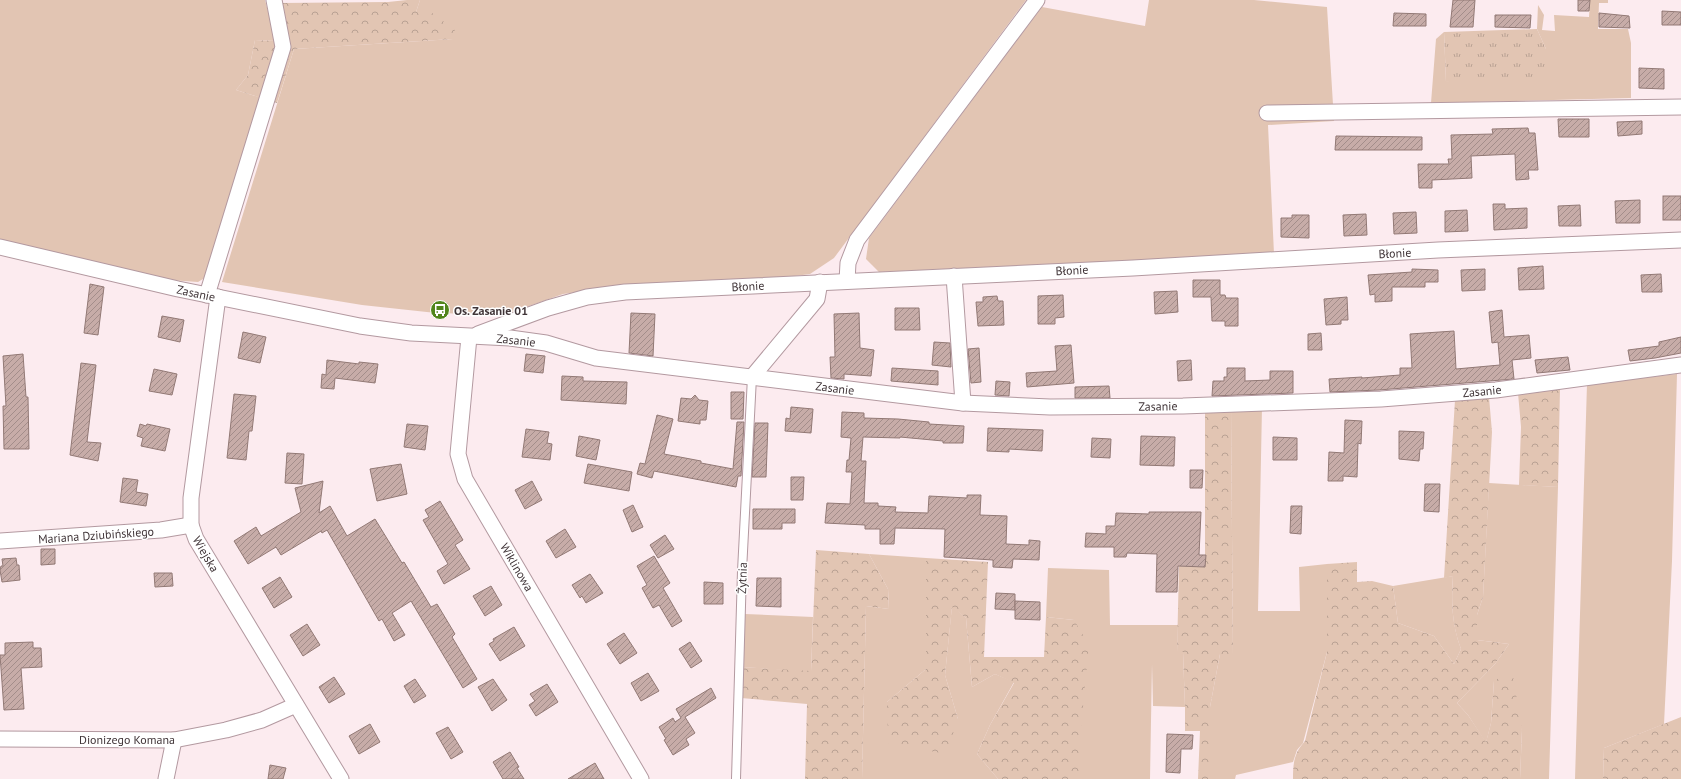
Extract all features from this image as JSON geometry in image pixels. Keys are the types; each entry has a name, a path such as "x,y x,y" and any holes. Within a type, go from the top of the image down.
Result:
{"street":[{"name":"Wiejska","path":"274,0 283,47 212,296 192,498 191,525 196,539 341,779"},
{"path":"847,281 848,262 856,240 1037,0"},
{"path":"1267,113 1681,107"},
{"name":"Błonie","path":"469,337 548,308 595,296 625,292 1141,267 1445,250 1681,240"},
{"name":"Zasanie","path":"0,247 212,296 360,326 411,333 510,338 546,343 596,358 963,403 1081,407 1183,406 1381,399 1496,390 1681,364"},
{"path":"954,276 963,403"},
{"path":"752,377 817,299 820,282"},
{"name":"Wiklinowa","path":"469,337 458,454 465,479 641,779"},
{"name":"Mariana Dziubińskiego","path":"0,540 161,530 191,525"},
{"name":"Dionizego Komana","path":"0,739 174,740 226,730 262,720 296,705"},
{"path":"166,779 174,740"}],"lane":[{"name":"Żytnia","path":"736,779 742,571 752,377"}],"green space":[{"path":"0,0 265,0 276,41 255,40 248,75 236,90 262,98 208,276 198,282 170,280 0,240"},
{"path":"420,0 1026,0 834,258 810,274 780,278 613,287 563,294 501,316 444,313 444,308 436,308 436,313 362,305 222,282 294,49 453,39 416,12"},
{"path":"420,0 416,12 428,10 455,30 453,39 294,49 277,103 236,90 248,75 255,40 276,41 280,3 388,2"},
{"path":"1149,0 1254,0 1327,7 1334,121 1268,125 1274,254 879,272 866,259 869,238 1042,7 1145,26"},
{"path":"1590,0 1608,0 1608,3 1599,3 1598,29 1628,29 1631,43 1631,98 1431,103 1436,39 1444,32 1446,82 1546,49 1537,29 1538,5 1544,15 1542,30 1555,31 1554,15 1589,17"},
{"path":"1537,29 1546,49 1547,77 1446,82 1444,32"},
{"path":"1677,374 1672,561 1664,724 1604,748 1603,779 1575,779 1587,384"},
{"path":"1560,388 1558,487 1519,485 1521,427 1518,393"},
{"path":"1489,397 1492,432 1483,597 1477,615 1477,640 1509,644 1495,664 1457,703 1468,715 1486,742 1491,723 1494,681 1512,670 1522,730 1520,779 1293,779 1293,768 1296,754 1305,741 1327,652 1327,564 1357,562 1357,582 1372,581 1393,586 1398,623 1434,636 1454,664 1461,649 1453,613 1453,576 1444,578 1455,400"},
{"path":"1262,407 1258,611 1300,611 1299,567 1327,564 1327,652 1303,743 1297,750 1293,762 1236,775 1235,779 1210,779 1210,707 1220,654 1233,654 1231,409"},
{"path":"1231,409 1233,654 1220,654 1210,707 1210,779 1198,779 1200,731 1185,731 1183,652 1177,652 1179,566 1205,567 1205,410"},
{"path":"1489,483 1558,487 1549,779 1520,779 1522,730 1494,681 1491,723 1486,743 1468,715 1457,703 1495,664 1509,644 1477,640 1477,615 1483,597"},
{"path":"816,550 869,554 888,589 889,609 866,606 862,779 805,779 807,704 741,698 742,667 811,671"},
{"path":"869,554 926,558 926,669 887,702 958,719 945,675 952,606 966,618 972,687 995,674 1014,682 990,725 977,754 998,779 862,779 866,606 889,609 888,589"},
{"path":"926,558 988,562 984,657 1044,657 1046,617 1074,620 1089,645 1081,727 1081,779 998,779 977,754 990,725 1014,683 995,674 972,687 966,618 952,607 945,675 958,719 946,754 888,743 887,702 926,669"},
{"path":"1048,568 1109,570 1110,625 1178,625 1177,652 1183,652 1185,707 1153,706 1152,664 1150,779 1081,779 1081,727 1074,620 1046,617"},
{"path":"1453,576 1453,613 1461,649 1454,664 1434,636 1398,623 1393,586"},
{"path":"745,614 813,617 811,672 742,667"},
{"path":"1681,717 1681,779 1603,779 1604,748"}],"building":[{"path":"1453,0 1475,0 1473,27 1450,27"},
{"path":"1578,0 1590,0 1589,11 1578,11"},
{"path":"1662,11 1681,12 1681,25 1662,25"},
{"path":"1394,13 1426,14 1426,26 1393,26"},
{"path":"1599,13 1629,16 1630,28 1599,27"},
{"path":"1495,15 1531,15 1530,28 1495,27"},
{"path":"1639,68 1664,69 1664,89 1639,88"},
{"path":"1558,119 1589,119 1589,137 1559,137"},
{"path":"1642,121 1642,134 1618,136 1617,122"},
{"path":"1528,128 1529,133 1535,133 1538,170 1528,170 1529,179 1516,180 1515,154 1471,156 1472,178 1432,180 1432,188 1419,188 1418,164 1449,164 1448,159 1452,159 1451,135 1493,134 1492,129"},
{"path":"1336,136 1422,137 1422,150 1335,150"},
{"path":"1663,196 1681,196 1681,220 1663,220"},
{"path":"1640,200 1640,223 1616,223 1615,201"},
{"path":"1493,204 1505,204 1505,209 1527,208 1527,228 1494,230"},
{"path":"1580,205 1581,226 1559,226 1558,206"},
{"path":"1467,210 1468,231 1445,232 1445,211"},
{"path":"1416,212 1417,233 1394,234 1393,213"},
{"path":"1366,214 1367,235 1344,236 1343,215"},
{"path":"1292,215 1309,215 1309,238 1281,237 1281,218 1292,218"},
{"path":"1543,266 1544,289 1519,290 1518,268"},
{"path":"1412,269 1438,270 1438,282 1425,282 1425,287 1392,287 1392,301 1375,302 1375,294 1370,295 1368,275 1412,272"},
{"path":"1485,269 1485,290 1462,291 1461,270"},
{"path":"1661,274 1662,292 1642,292 1641,275"},
{"path":"1193,280 1220,280 1220,295 1225,295 1226,298 1238,298 1238,326 1225,326 1225,321 1212,321 1211,297 1193,297"},
{"path":"90,284 104,287 98,335 84,333"},
{"path":"1177,291 1178,312 1155,314 1154,292"},
{"path":"1063,295 1064,317 1055,318 1055,324 1038,324 1038,296"},
{"path":"997,296 998,301 1003,301 1004,325 978,326 976,302 983,302 983,297"},
{"path":"1347,297 1348,320 1341,320 1341,324 1326,325 1324,299"},
{"path":"895,308 919,308 920,330 895,330"},
{"path":"1502,310 1504,337 1529,335 1531,358 1512,360 1514,379 1379,390 1330,392 1329,379 1400,375 1400,368 1412,368 1410,334 1454,331 1456,369 1500,365 1498,342 1492,343 1489,312"},
{"path":"631,313 655,314 653,356 629,353"},
{"path":"859,313 860,348 874,350 871,376 844,374 844,379 831,378 830,357 835,357 834,314"},
{"path":"162,316 184,320 180,342 158,337"},
{"path":"243,332 266,337 260,363 238,358"},
{"path":"1321,333 1322,350 1308,350 1308,334"},
{"path":"1681,337 1681,353 1630,361 1628,350 1659,346 1659,342"},
{"path":"934,342 950,343 951,367 932,365"},
{"path":"1071,345 1074,383 1027,387 1026,373 1057,371 1055,346"},
{"path":"979,348 981,382 971,383 968,349"},
{"path":"23,354 26,397 28,397 29,449 4,449 3,406 6,406 3,356"},
{"path":"526,354 545,356 543,373 524,371"},
{"path":"1568,357 1570,370 1537,373 1535,360"},
{"path":"327,360 359,364 359,362 378,364 375,383 335,378 334,389 321,388 322,374 326,375"},
{"path":"1191,360 1192,380 1178,381 1177,361"},
{"path":"81,363 96,365 87,442 101,443 98,461 70,455"},
{"path":"892,368 938,371 938,385 891,381"},
{"path":"1227,368 1245,368 1245,381 1270,380 1270,371 1293,371 1293,393 1212,396 1213,381 1224,381 1224,377 1227,377"},
{"path":"154,369 177,374 172,395 149,391"},
{"path":"562,376 583,377 583,381 627,382 626,404 561,400"},
{"path":"996,381 1010,382 1009,396 995,395"},
{"path":"1109,386 1110,398 1075,398 1075,387"},
{"path":"731,392 744,392 743,419 731,419"},
{"path":"234,394 256,396 252,431 249,431 246,460 227,458"},
{"path":"695,395 699,400 708,401 706,420 700,420 700,424 678,421 681,398 691,399"},
{"path":"791,407 813,409 811,433 785,431 786,418 790,419"},
{"path":"842,412 864,413 864,418 898,419 929,422 929,424 964,426 963,443 943,443 943,441 900,437 863,437 861,461 866,461 864,503 878,503 878,506 896,507 895,512 928,513 929,496 967,498 967,495 981,495 980,515 1007,516 1006,544 1029,545 1029,540 1040,541 1039,560 1013,559 1012,568 993,567 993,560 944,557 945,529 895,528 894,544 880,544 880,529 865,529 865,525 825,523 827,503 850,504 852,472 846,472 847,460 849,460 851,438 841,437"},
{"path":"657,415 673,419 664,454 733,469 737,422 744,422 741,476 738,476 736,487 654,471 652,478 637,474 640,463 645,464"},
{"path":"1345,420 1362,421 1361,444 1358,443 1357,477 1343,476 1343,481 1328,481 1329,452 1344,453"},
{"path":"755,423 768,423 766,477 752,477"},
{"path":"140,424 170,429 165,451 141,446 143,438 137,436"},
{"path":"407,424 428,426 425,450 404,447"},
{"path":"988,428 1043,430 1042,451 1009,449 1009,452 987,451"},
{"path":"526,429 549,432 547,443 552,444 550,460 522,457"},
{"path":"1399,431 1424,432 1423,449 1420,449 1419,461 1399,459"},
{"path":"579,436 600,440 596,460 576,456"},
{"path":"1141,436 1175,437 1174,466 1140,465"},
{"path":"1273,437 1297,438 1297,460 1273,460"},
{"path":"1092,438 1111,439 1110,458 1091,457"},
{"path":"287,453 304,454 302,484 285,483"},
{"path":"401,464 407,494 377,501 370,469"},
{"path":"588,464 632,472 629,491 584,483"},
{"path":"1190,470 1203,470 1202,488 1190,488"},
{"path":"791,477 804,477 803,500 791,500"},
{"path":"123,478 138,480 136,492 148,494 146,506 120,502"},
{"path":"323,481 319,513 330,506 347,536 375,519 402,563 404,562 431,607 437,604 455,634 452,637 477,679 463,688 411,601 392,613 405,635 394,641 382,619 379,621 327,530 322,533 321,531 281,555 276,547 248,564 234,541 256,527 261,536 301,512 295,488"},
{"path":"532,481 542,500 525,509 515,490"},
{"path":"1425,484 1440,484 1439,512 1424,511"},
{"path":"440,501 463,540 455,545 470,569 444,584 437,571 448,564 423,520 429,517 425,510"},
{"path":"633,505 643,527 632,532 623,510"},
{"path":"1291,506 1302,506 1301,534 1290,533"},
{"path":"753,509 795,509 795,523 782,523 782,529 753,529"},
{"path":"1149,512 1201,512 1199,555 1206,555 1205,567 1178,566 1177,592 1156,592 1157,554 1127,553 1126,557 1114,557 1114,547 1085,547 1086,533 1106,534 1106,526 1115,526 1116,513 1149,514"},
{"path":"565,529 576,547 556,558 546,541"},
{"path":"665,535 674,549 658,558 650,545"},
{"path":"41,549 55,549 55,564 41,565"},
{"path":"654,556 670,583 663,588 682,621 672,627 659,605 653,608 642,588 647,585 637,566"},
{"path":"16,558 17,565 19,565 20,580 2,582 0,570 1,566 3,566 2,559"},
{"path":"154,573 172,573 173,586 155,587"},
{"path":"590,574 603,593 586,603 582,596 580,598 572,585"},
{"path":"280,577 292,597 274,608 262,588"},
{"path":"757,578 781,578 781,607 756,606"},
{"path":"704,582 723,583 723,604 704,604"},
{"path":"491,586 502,605 485,616 473,596"},
{"path":"996,593 1015,594 1015,610 995,609"},
{"path":"1015,601 1040,602 1040,620 1015,619"},
{"path":"307,624 320,645 303,656 290,635"},
{"path":"514,627 525,646 500,661 489,644 494,641 493,639"},
{"path":"624,633 637,653 620,664 607,644"},
{"path":"33,642 33,648 41,648 42,667 21,668 24,709 4,710 0,655 5,655 5,643"},
{"path":"690,642 702,661 691,668 679,649"},
{"path":"648,673 659,691 641,701 631,683"},
{"path":"334,677 345,694 329,703 319,687"},
{"path":"415,679 426,696 414,703 404,686"},
{"path":"493,679 507,700 492,711 478,687"},
{"path":"547,684 558,702 536,716 529,705 535,701 530,694"},
{"path":"711,688 716,698 685,717 695,733 686,739 689,745 673,755 664,740 666,739 659,727 673,718 675,722 681,718 676,709"},
{"path":"370,724 380,742 359,754 349,736"},
{"path":"448,727 463,752 451,759 436,733"},
{"path":"1167,734 1193,735 1192,749 1181,749 1180,773 1166,772"},
{"path":"510,752 524,779 503,779 493,762"},
{"path":"595,763 604,779 568,779"},
{"path":"270,765 286,768 283,779 268,779"}],"place":[{"name":"Os. Zasanie 01","path":"440,310"}]}
